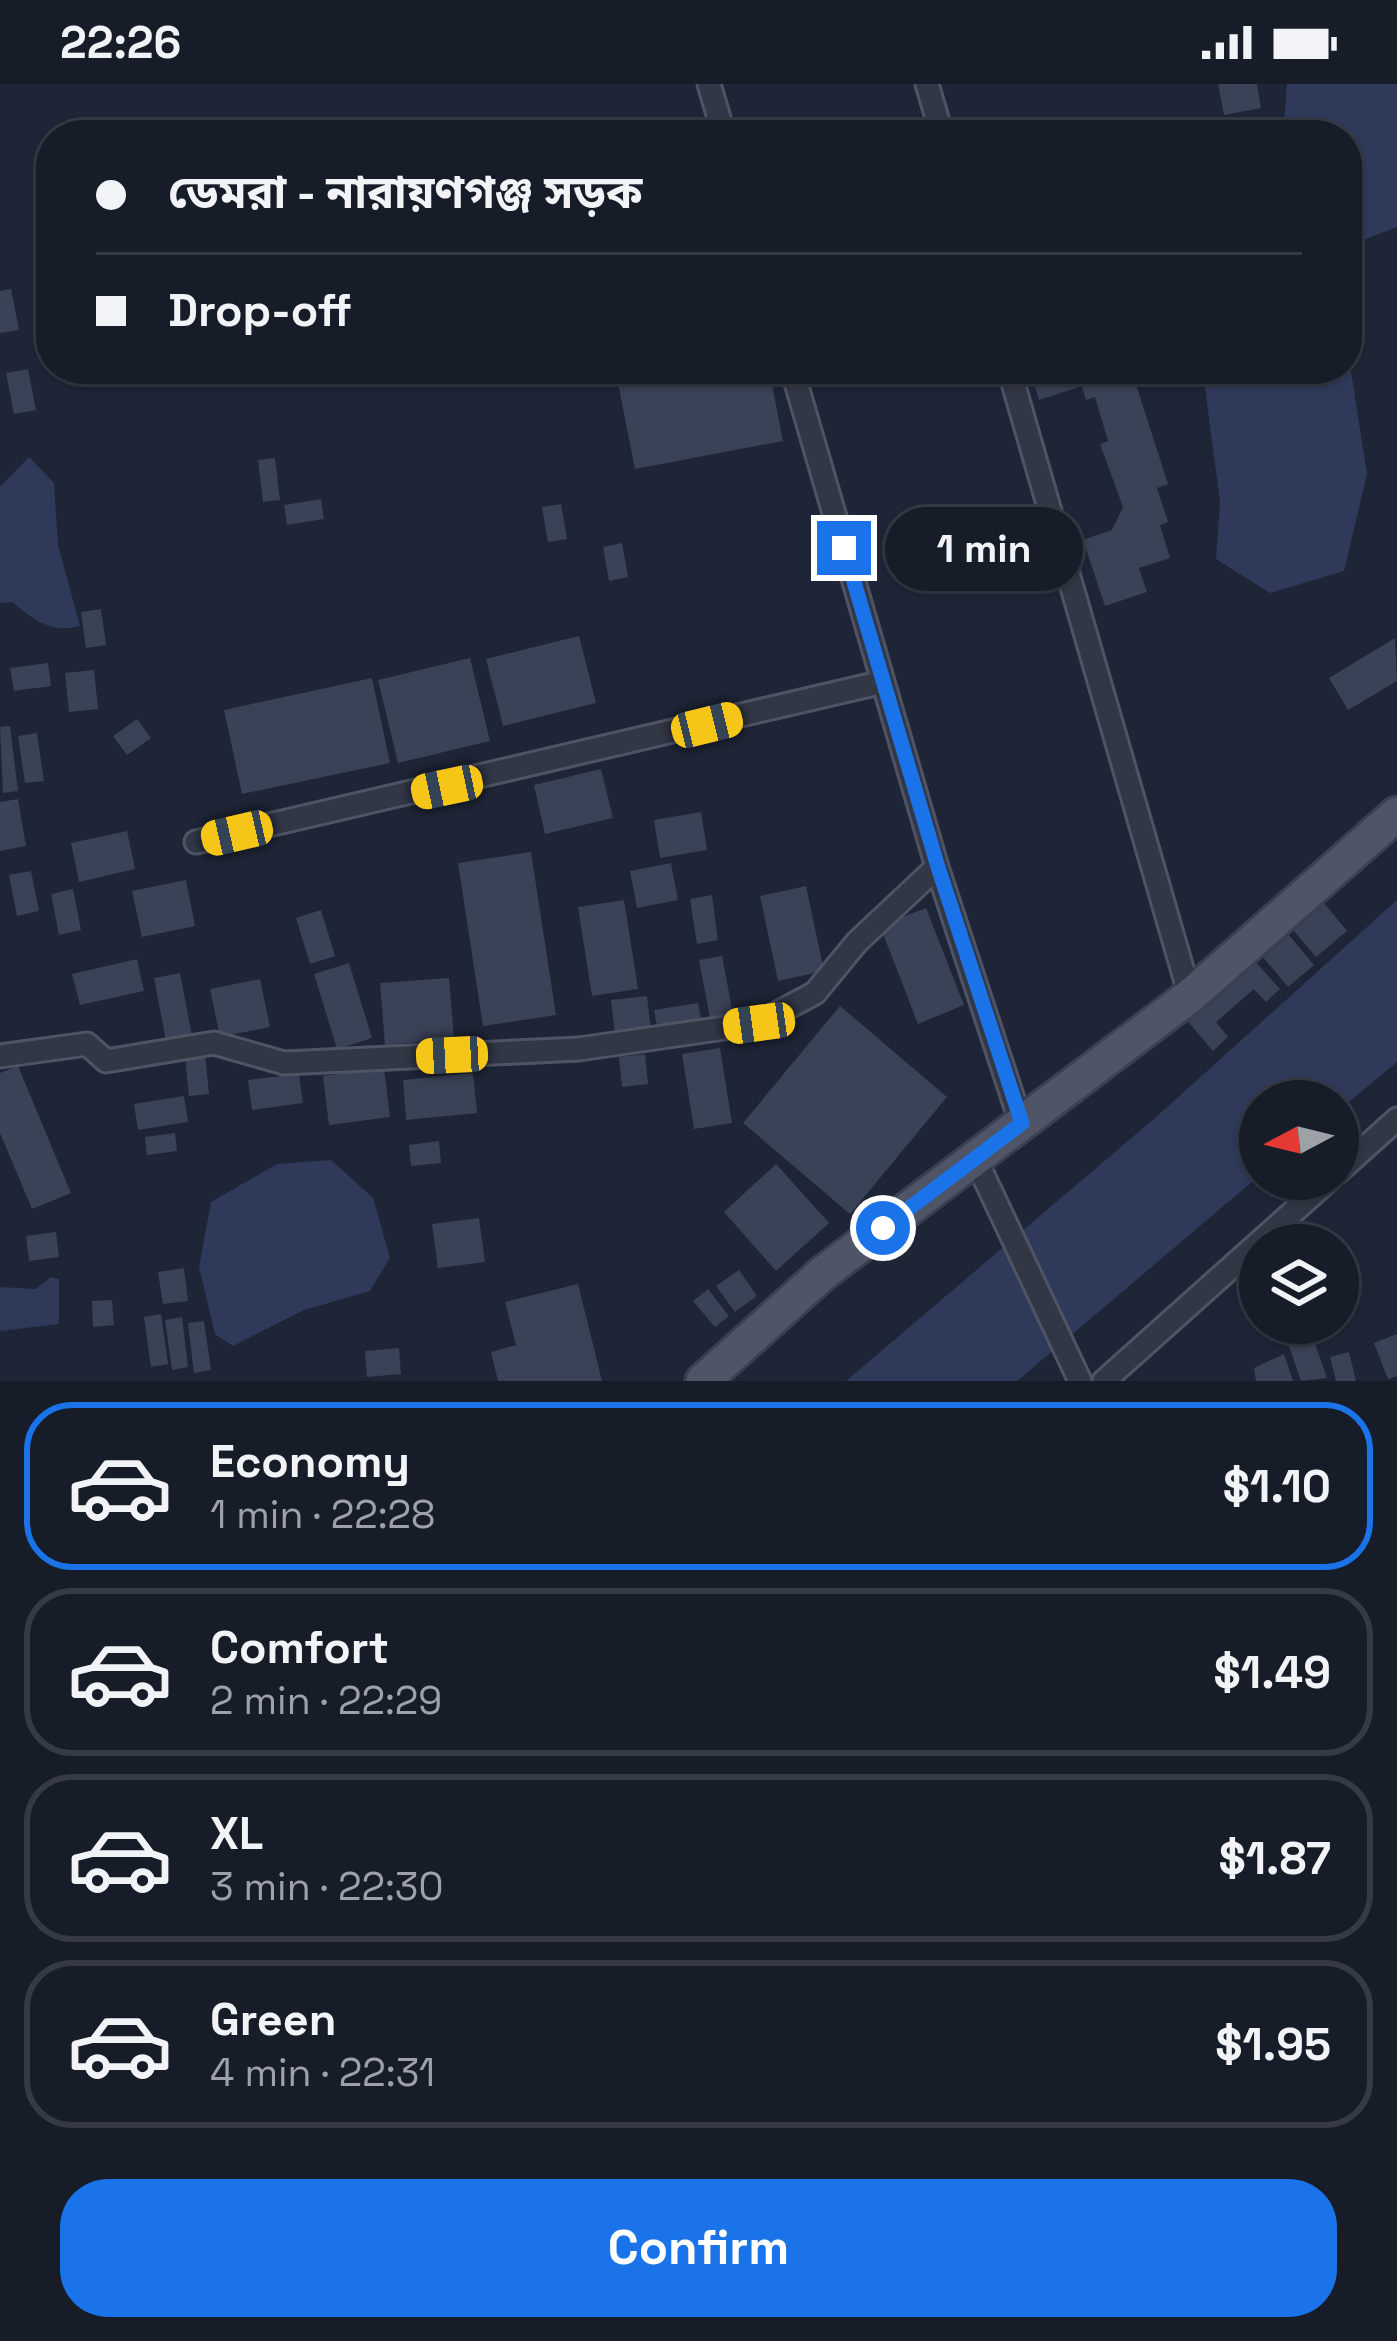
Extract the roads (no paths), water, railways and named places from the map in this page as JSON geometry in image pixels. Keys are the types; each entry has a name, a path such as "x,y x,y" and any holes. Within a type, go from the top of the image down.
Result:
{"main road":[{"path":"703,1381 822,1274 1190,996 1397,814"}],"street":[{"path":"709,84 720,120"},
{"path":"927,84 938,120"},
{"path":"796,384 938,867 1022,1123"},
{"path":"1013,384 1190,996"},
{"path":"196,842 884,682"},
{"path":"0,1056 87,1044 106,1061 214,1043 284,1063 307,1062 579,1049 759,1023 815,993 857,942 938,867"},
{"path":"1359,1153 1397,1119"},
{"path":"975,1158 1080,1381"},
{"path":"1104,1381 1307,1200"}],"water":[{"path":"1287,84 1397,84 1397,227 1362,240 1362,120 1284,120"},
{"path":"1205,384 1353,384 1367,474 1344,571 1270,593 1216,559 1220,502"},
{"path":"29,457 54,483 58,545 80,626 52,627 12,602 0,603 0,487"},
{"path":"1397,900 1397,1062 1359,1094 1359,1080 1239,1080 1239,1193 1017,1381 846,1381 1155,1118"},
{"path":"331,1160 373,1198 390,1258 370,1291 304,1310 233,1346 215,1334 199,1267 211,1202 277,1164"},
{"path":"51,1277 59,1279 59,1324 0,1331 0,1287 36,1289"}]}
